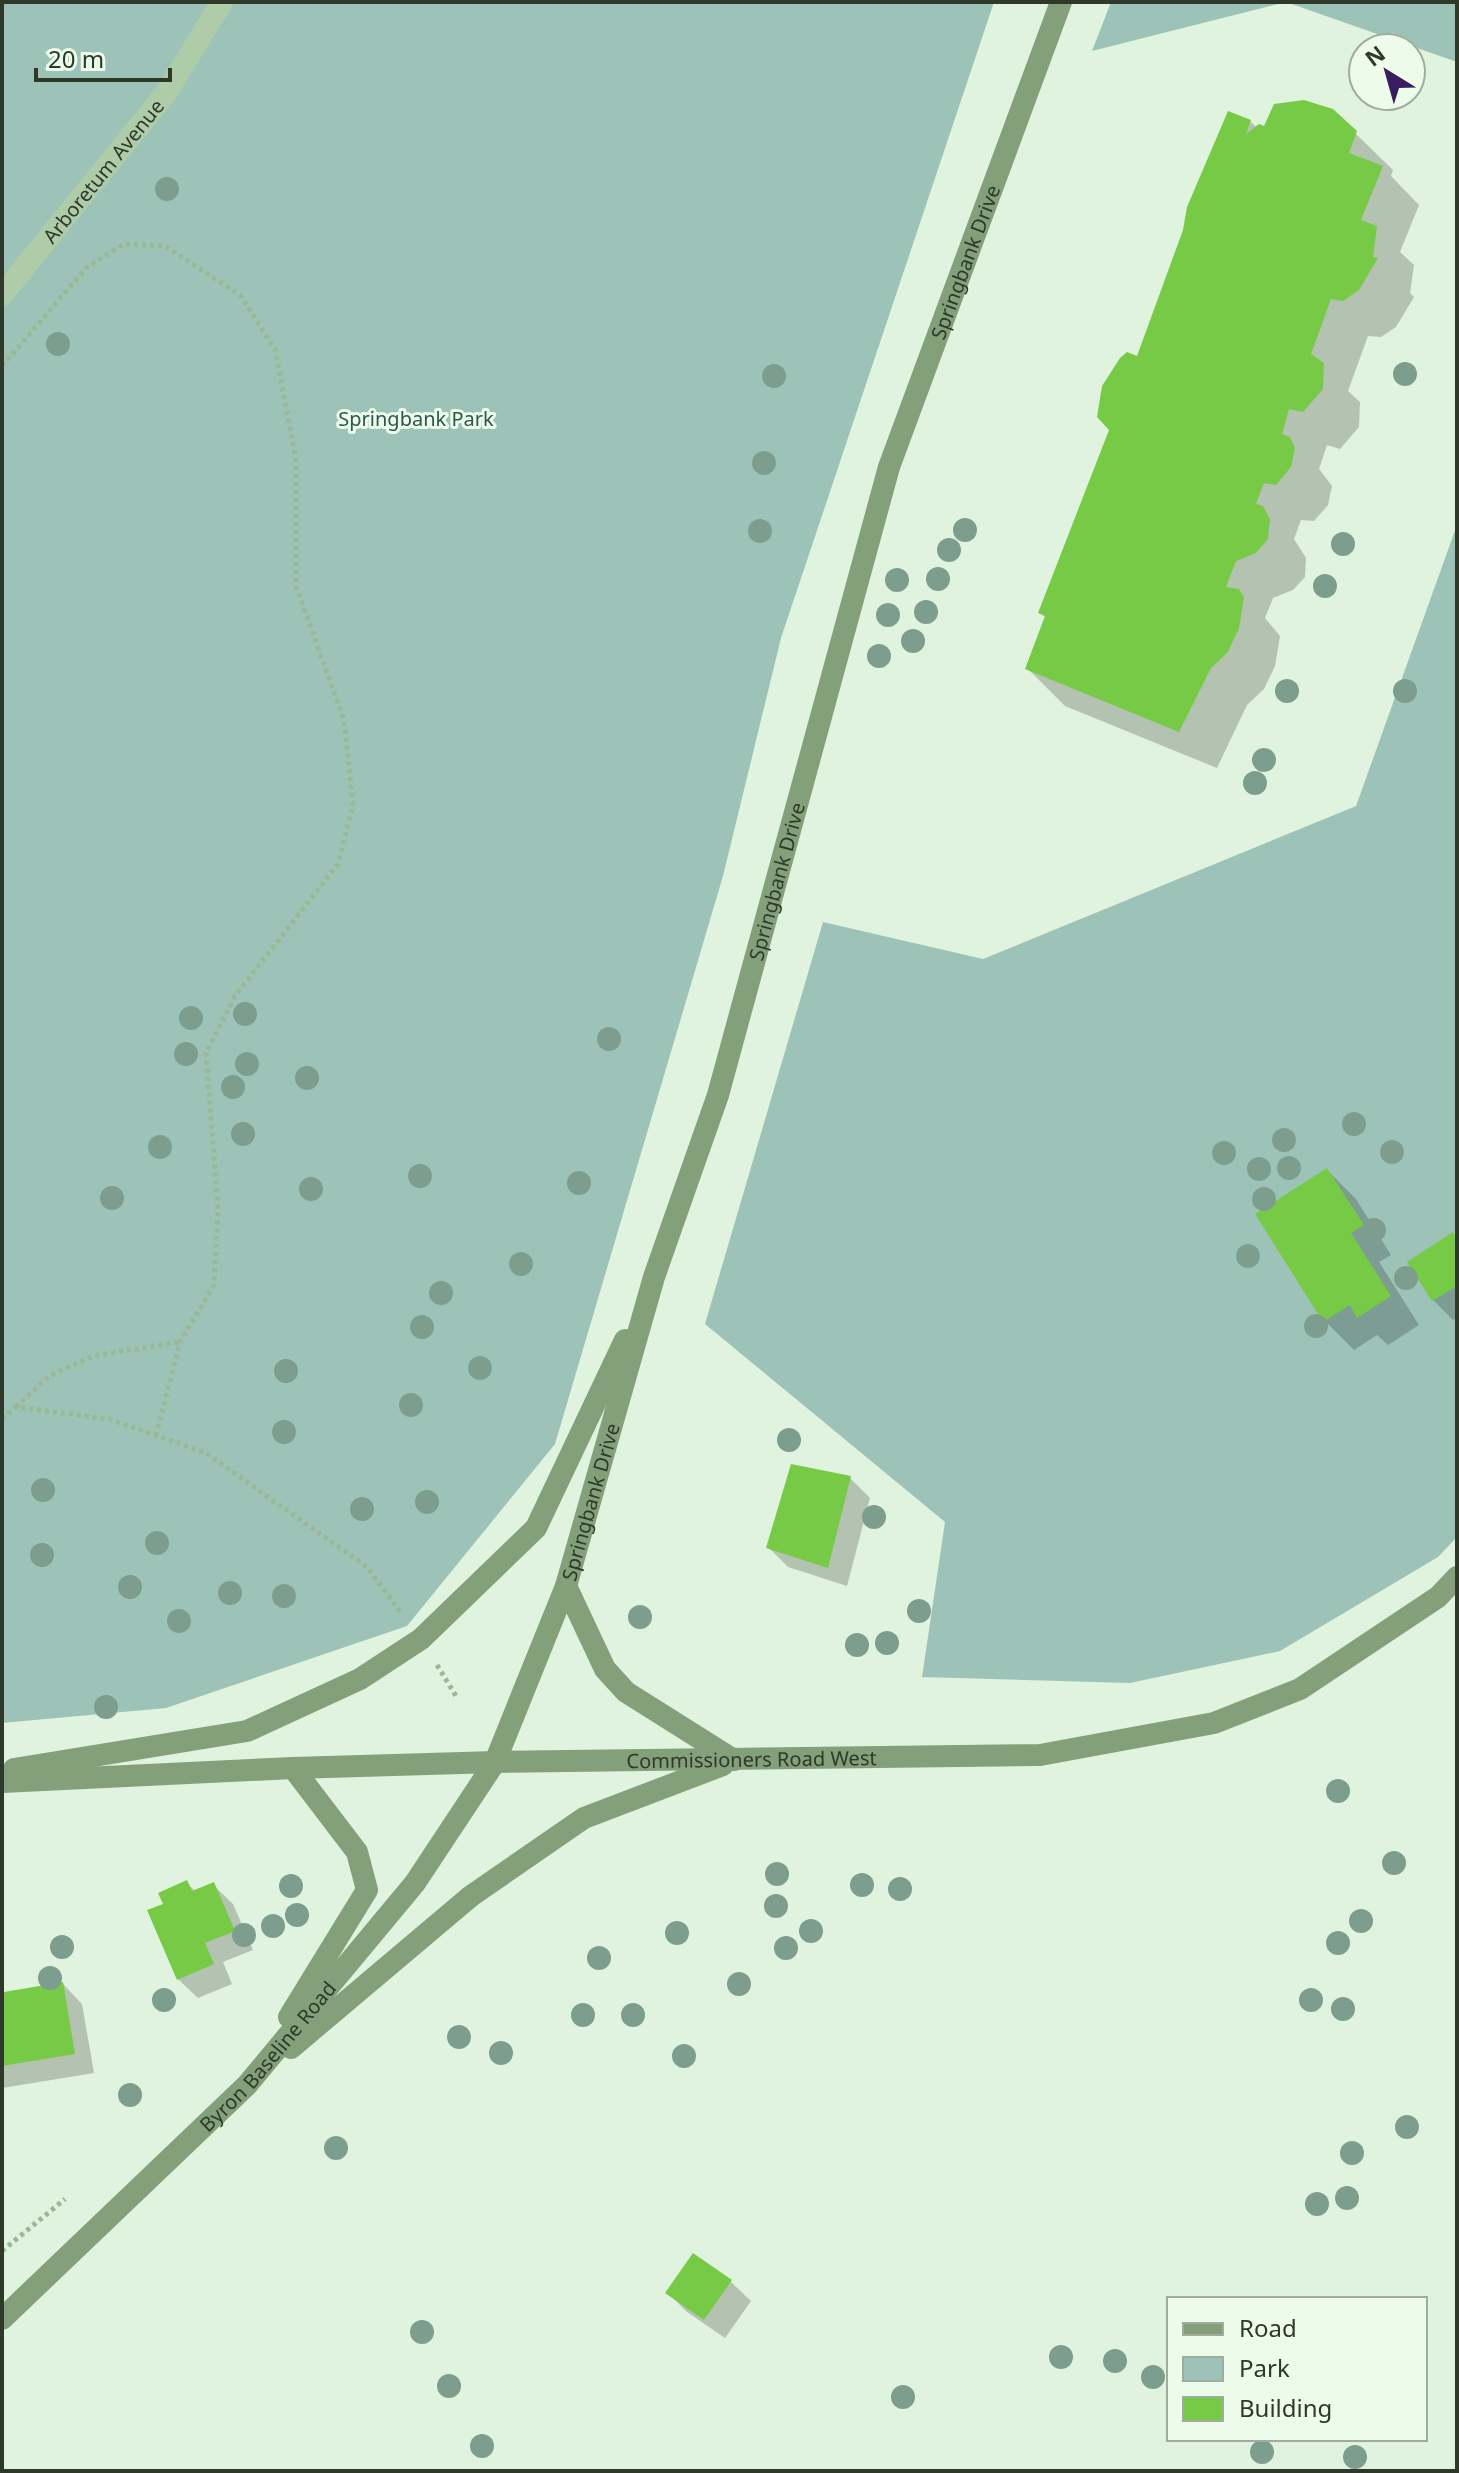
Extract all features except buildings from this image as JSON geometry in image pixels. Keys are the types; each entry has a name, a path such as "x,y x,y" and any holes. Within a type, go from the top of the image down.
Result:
{"main road":[{"name":"Springbank Drive","path":"495,1762 566,1586 654,1277 718,1095 889,467 1061,2"},
{"path":"2,1771 247,1731 360,1679 421,1639 536,1528 654,1277"},
{"name":"Commissioners Road West","path":"2,1782 495,1762 1040,1755 1214,1723 1300,1689 1438,1597 1457,1577"},
{"path":"566,1586 605,1669 626,1692 735,1760"},
{"path":"247,2085 471,1896 584,1818 735,1760"},
{"name":"Byron Baseline Road","path":"2,2319 247,2085 415,1883 495,1762"},
{"path":"247,2085 367,1890 357,1852 293,1768"}],"street":[{"name":"Arboretum Avenue","path":"2,295 166,93 222,2"}],"path":[{"path":"2,366 87,267 124,244 165,246 240,295 275,349 296,460 296,586 344,720 353,805 338,864 235,996 206,1053 218,1210 214,1285 180,1342 156,1436"},
{"path":"2,1419 49,1376 93,1356 180,1342"},
{"path":"15,1407 109,1419 206,1453 367,1567 421,1639 456,1696"},
{"path":"2,2251 65,2199"}],"green space":[{"name":"Springbank Park","path":"2,2 994,2 781,638 723,876 555,1444 407,1626 166,1708 2,1723"},
{"path":"1111,2 1286,2 1092,51"},
{"path":"1286,2 1457,2 1457,62 1427,51 1427,32 1372,32"},
{"path":"1457,525 1457,1537 1438,1557 1280,1651 1130,1683 922,1677 945,1522 705,1324 823,922 983,959 1356,806"}]}
